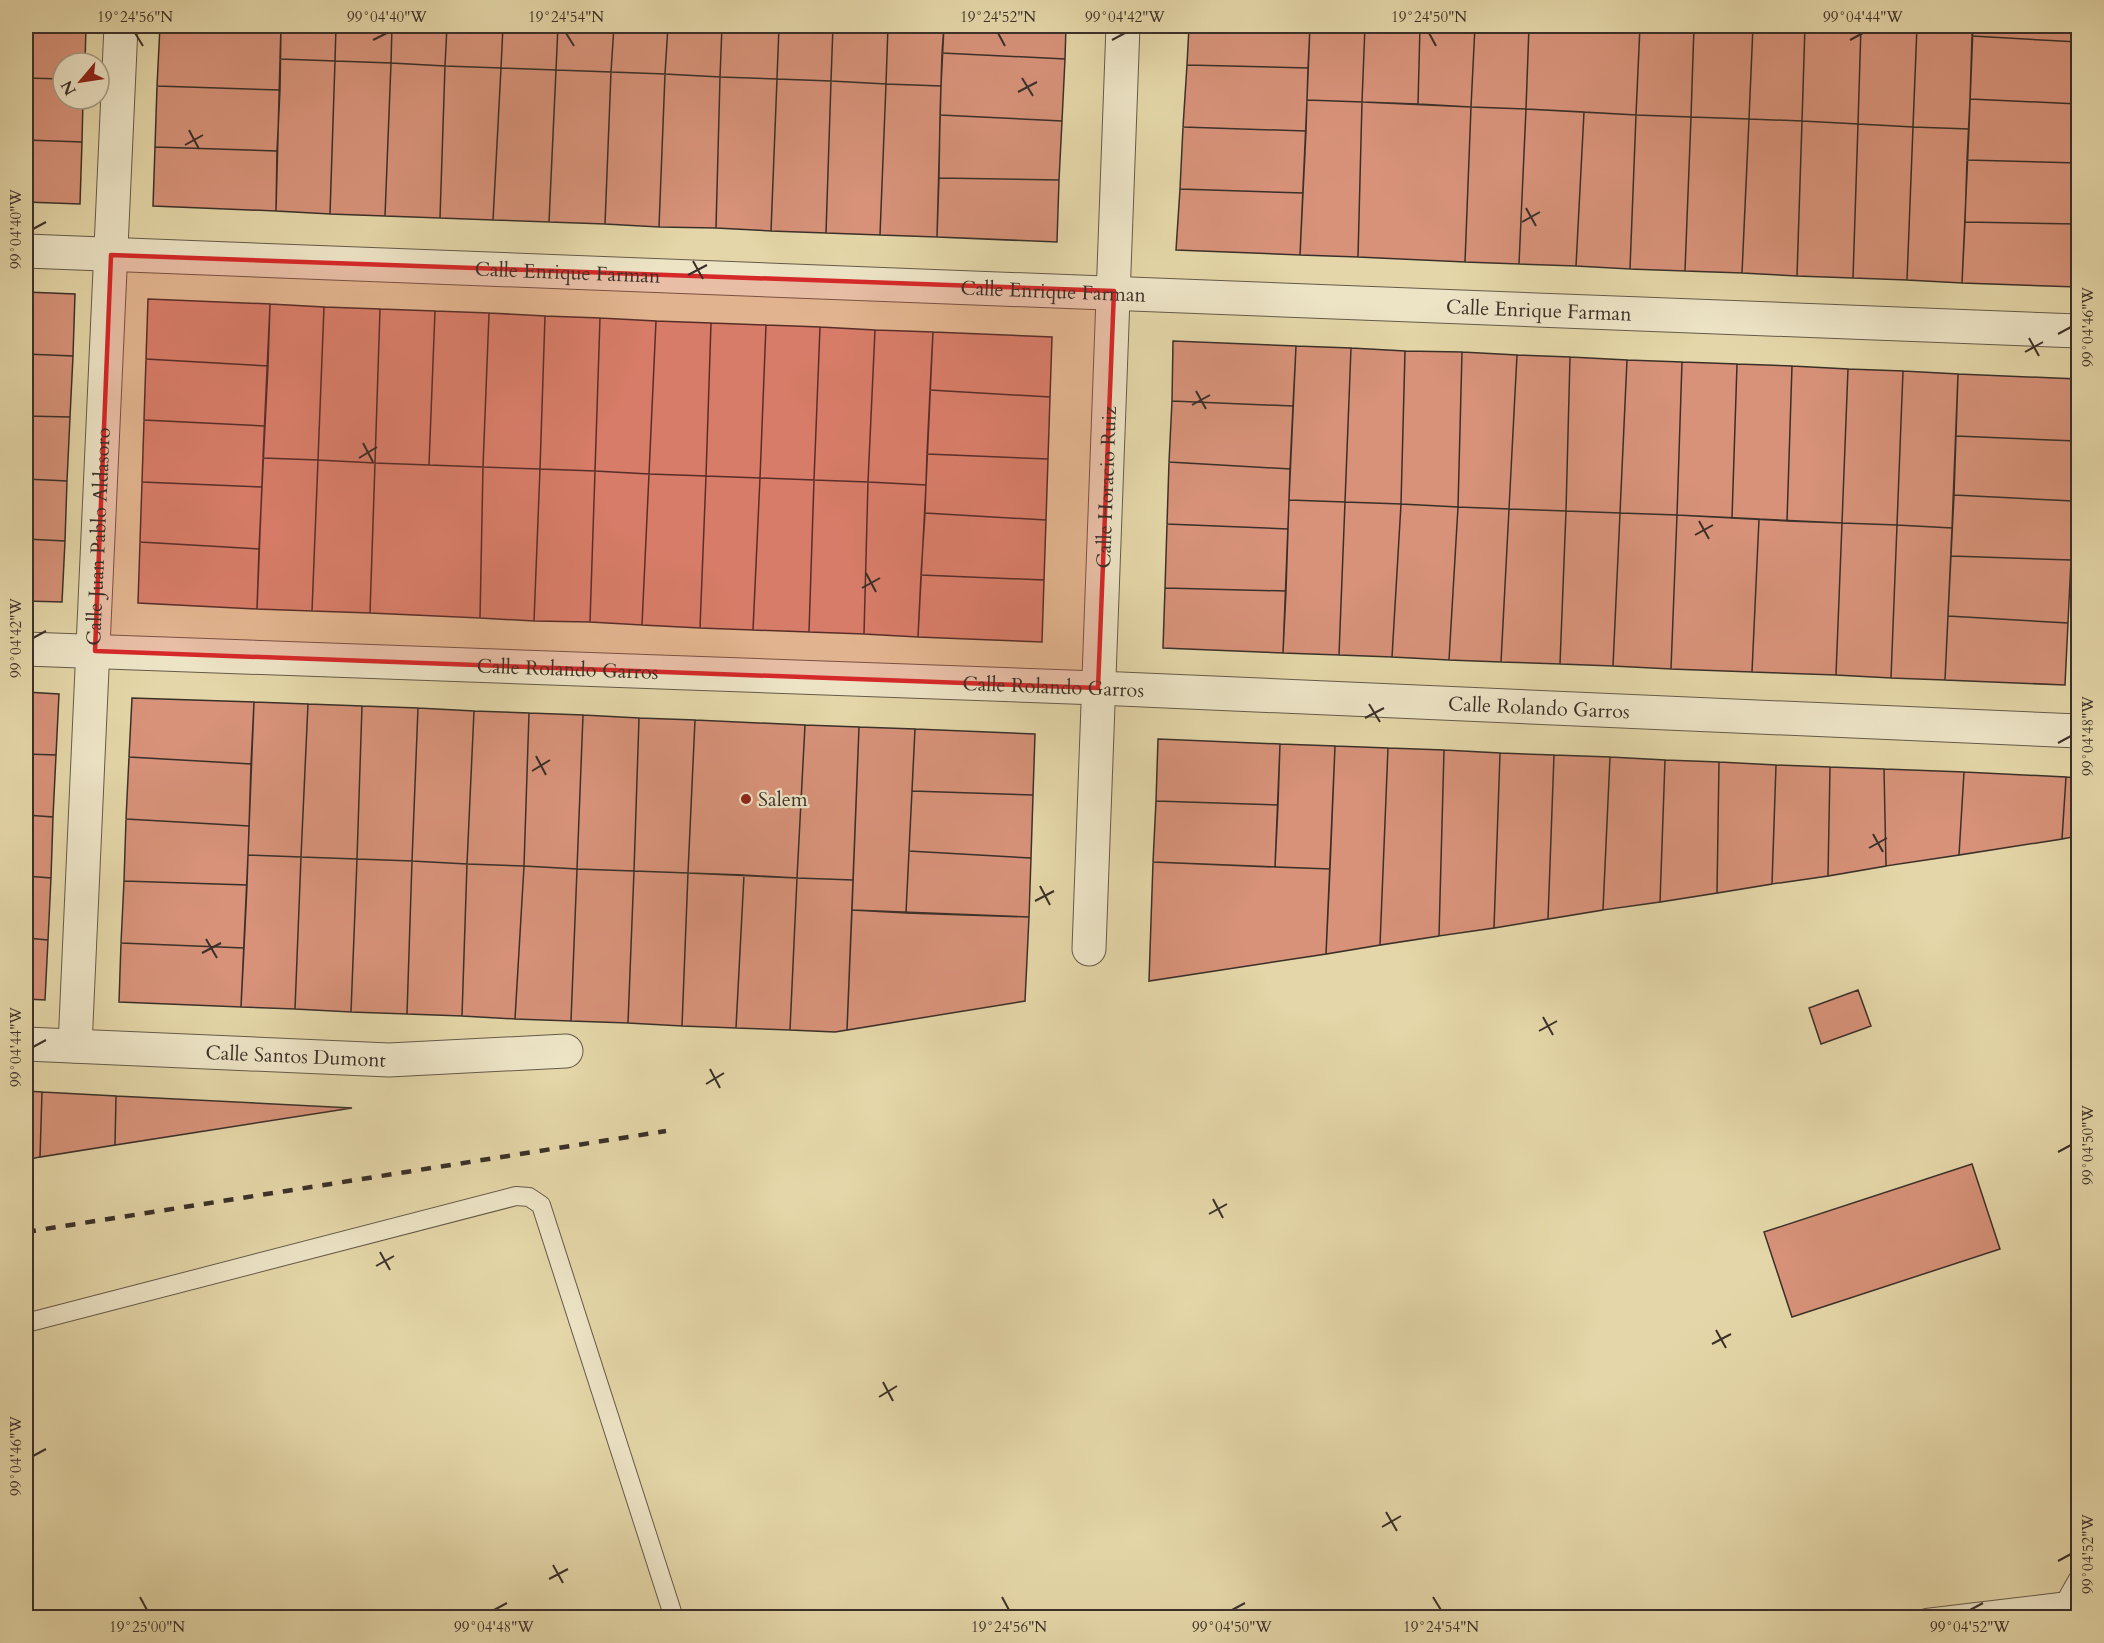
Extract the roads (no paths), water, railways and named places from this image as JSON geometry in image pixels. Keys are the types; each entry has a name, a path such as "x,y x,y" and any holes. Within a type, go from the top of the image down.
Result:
{"street":[{"name":"Calle Juan Pablo Aldasoro","path":"75,1046 95,651 121,26"},
{"name":"Calle Horacio Ruiz","path":"1089,949 1123,26"},
{"name":"Calle Enrique Farman","path":"26,251 1114,291 2079,331"},
{"name":"Calle Rolando Garros","path":"26,648 1098,688 2079,731"},
{"name":"Calle Santos Dumont","path":"26,1044 389,1060 566,1051"}],"lane":[{"path":"26,1323 516,1196 529,1197 541,1205 674,1617"},
{"path":"2056,1617 2068,1601 2079,1579"},
{"path":"1926,1617 2068,1601"}],"railway":[{"path":"26,1232 666,1131"}],"place":[{"name":"Salem","path":"746,799"}]}
